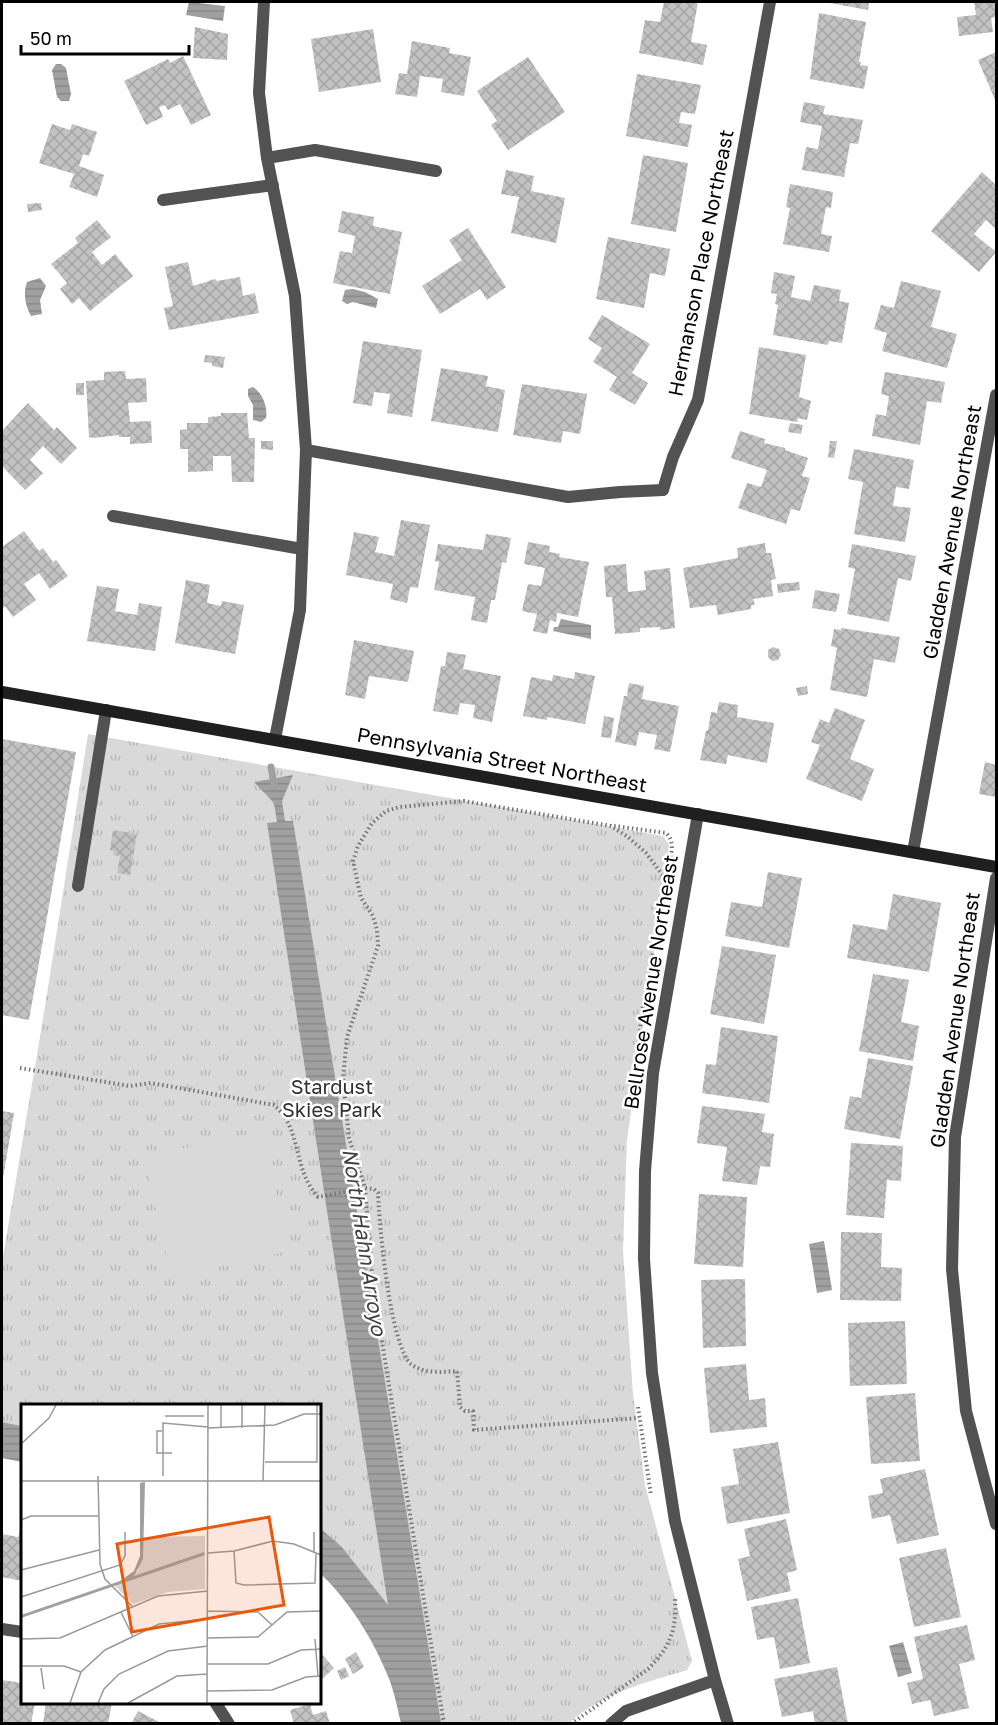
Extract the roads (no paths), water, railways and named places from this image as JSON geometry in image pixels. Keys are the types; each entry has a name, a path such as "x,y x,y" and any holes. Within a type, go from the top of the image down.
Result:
{"street":[{"path":"264,2 258,93 267,158 295,296 306,450 300,610 274,739"},
{"name":"Hermanson Place Northeast","path":"306,450 568,497 663,490 673,457 698,400 770,2"},
{"path":"267,158 315,150 436,171"},
{"path":"163,200 273,185"},
{"name":"Gladden Avenue Northeast","path":"913,852 996,395"},
{"path":"113,516 302,549"},
{"name":"Pennsylvania Street Northeast","path":"2,692 996,867"},
{"path":"78,886 106,710"},
{"name":"Bellrose Avenue Northeast","path":"698,814 653,1073 645,1171 644,1259 652,1373 675,1521 728,1724"},
{"name":"Gladden Avenue Northeast","path":"996,878 955,1137 952,1269 966,1411 996,1524"},
{"path":"2,1629 21,1632"},
{"path":"611,1724 626,1711 715,1680"},
{"path":"216,1704 229,1724"}],"waterway":[{"name":"North Hahn Arroyo","path":"271,767 274,785"}],"park label":[{"name":"Stardust Skies Park","path":"332,1098"}]}
